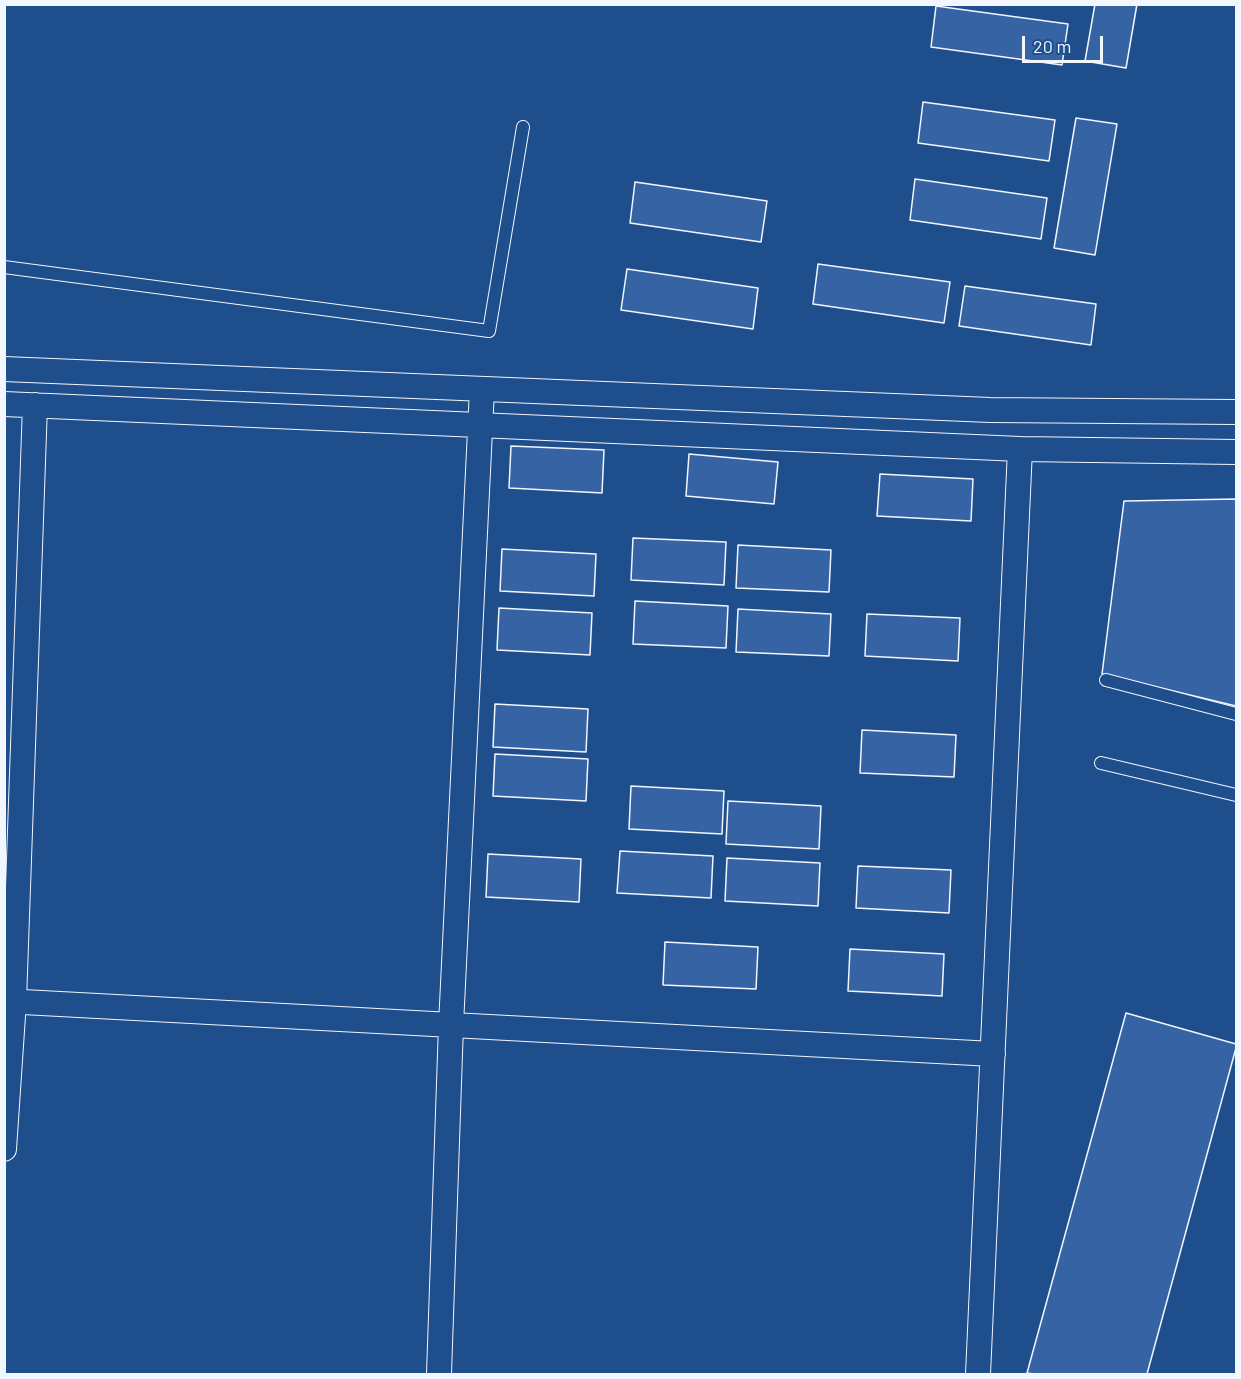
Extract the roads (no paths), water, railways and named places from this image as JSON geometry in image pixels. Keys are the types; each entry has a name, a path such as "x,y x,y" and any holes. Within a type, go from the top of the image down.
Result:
{"street":[{"path":"4,369 990,410 1236,412"},
{"path":"439,1374 451,1025 482,389"},
{"path":"4,404 1020,449 1236,452"},
{"path":"4,1149 35,405"},
{"path":"978,1374 1020,449"},
{"path":"9,1001 993,1054"}],"lane":[{"path":"4,267 489,331 523,127"},
{"path":"1106,680 1236,714"},
{"path":"1101,763 1236,795"}]}
